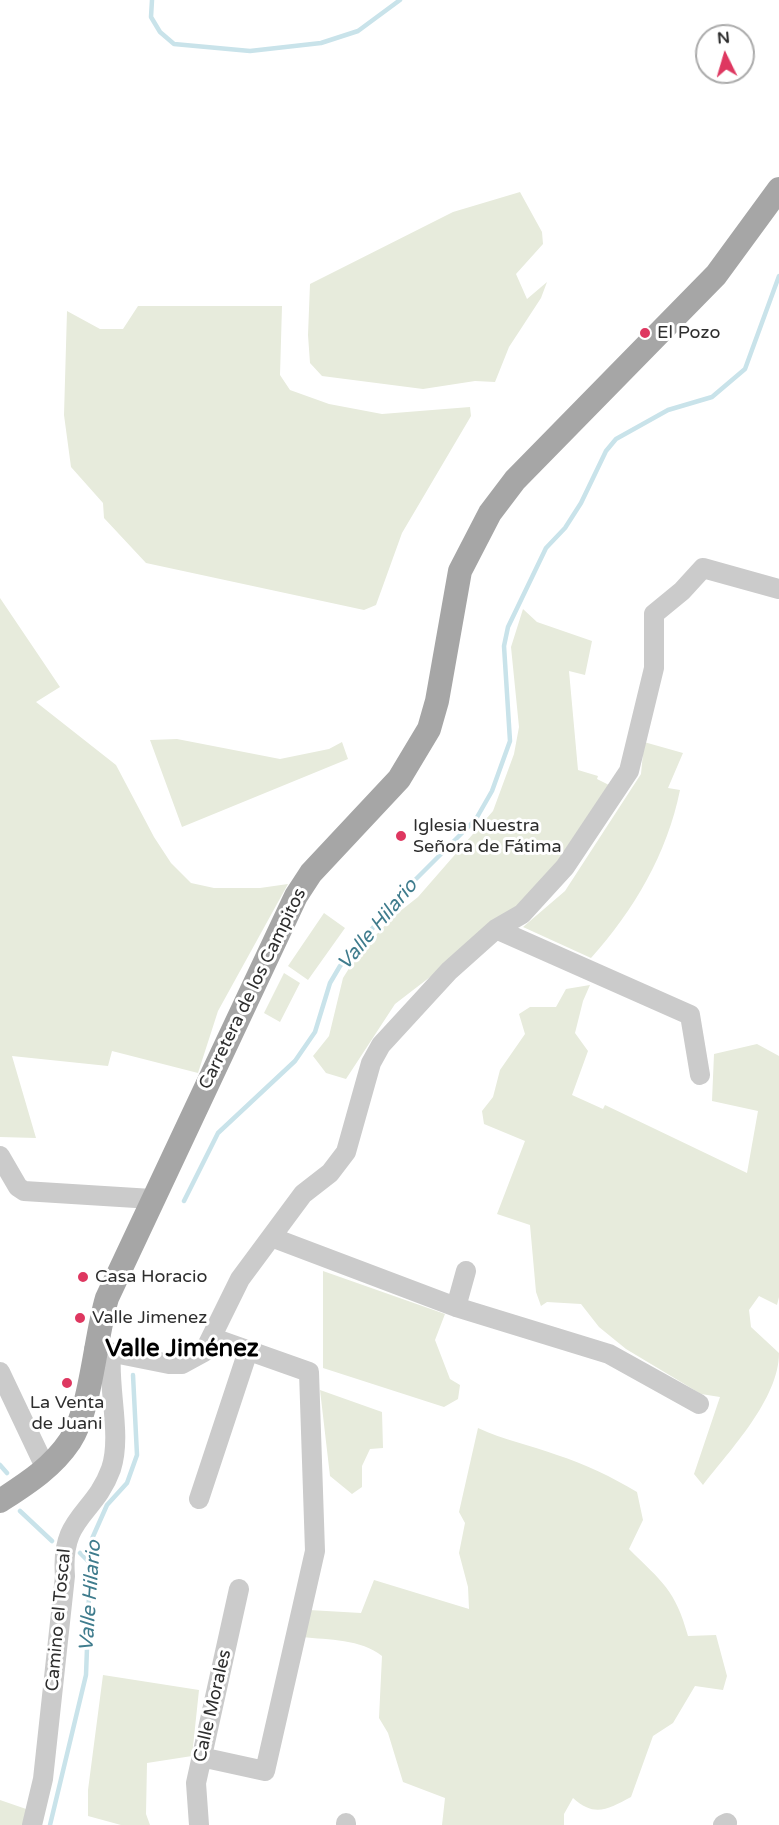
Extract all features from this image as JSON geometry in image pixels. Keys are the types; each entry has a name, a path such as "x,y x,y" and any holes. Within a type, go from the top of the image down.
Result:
{"main road":[{"name":"Carretera de los Campitos","path":"0,1501 46,1469 71,1439 83,1413 103,1352 107,1298 296,896 311,873 399,779 429,729 437,701 460,571 490,513 515,480 716,275 779,189"}],"street":[{"path":"103,1352 182,1364 204,1352 213,1338 240,1279 303,1194 330,1173 346,1152 371,1063 381,1045 449,971 496,929 522,914 565,867 629,771 654,668 654,614 682,591 703,567 779,589"},
{"path":"496,929 690,1015 700,1074"},
{"path":"0,1156 18,1187 24,1191 152,1199"},
{"path":"271,1237 456,1307 609,1354 699,1404"},
{"path":"456,1307 466,1271"},
{"path":"201,1757 265,1772 315,1551 309,1372 213,1338"},
{"name":"Camino el Toscal","path":"32,1825 43,1779 65,1576 64,1548 68,1532 93,1500 111,1470 113,1457 115,1438 110,1382 103,1352"},
{"path":"199,1498 248,1352"},
{"path":"0,1372 46,1469"},
{"name":"Calle Morales","path":"199,1825 196,1783 239,1589"}],"shaded area":[{"path":"520,192 542,232 543,244 516,274 527,299 547,282 541,298 509,347 495,382 475,381 423,389 322,376 310,363 308,335 310,284 453,212"},
{"path":"138,306 282,306 280,375 290,390 329,404 382,414 470,407 471,416 402,533 376,605 364,610 146,563 104,518 103,503 71,467 64,415 67,311 100,329 123,329"},
{"path":"0,598 60,687 36,702 116,765 154,837 171,863 191,883 214,888 260,888 288,884 218,1011 198,1073 112,1051 108,1066 12,1056 36,1138 0,1137"},
{"path":"523,609 537,622 592,641 585,675 569,671 578,770 598,776 597,779 609,785 561,862 517,910 395,1004 346,1079 326,1073 313,1056 329,1036 343,978 358,954 394,916 418,897 493,811 514,754 519,727 511,647"},
{"path":"177,739 280,759 329,749 342,742 348,759 182,827 150,740"},
{"path":"644,742 683,753 668,788 680,790 667,836 647,880 607,940 591,958 523,927 565,891 641,774"},
{"path":"324,913 345,928 308,980 288,966"},
{"path":"284,973 300,983 280,1022 264,1013"},
{"path":"590,985 583,1001 575,1033 588,1051 572,1095 603,1109 605,1105 747,1173 758,1111 712,1101 714,1054 757,1044 779,1056 779,1297 777,1305 759,1296 749,1310 751,1327 779,1353 777,1370 762,1406 739,1440 703,1485 694,1474 720,1397 701,1394 626,1349 599,1327 581,1304 547,1302 541,1306 536,1292 530,1225 497,1214 525,1141 484,1124 482,1111 493,1097 500,1070 525,1034 519,1014 530,1007 556,1007 566,989"},
{"path":"323,1271 445,1314 435,1340 450,1379 460,1385 458,1399 444,1407 323,1368"},
{"path":"320,1390 382,1412 383,1448 370,1449 362,1466 362,1487 352,1494 330,1476"},
{"path":"478,1428 578,1462 637,1492 643,1520 629,1549 666,1587 678,1607 688,1636 716,1635 727,1676 723,1690 695,1686 673,1723 653,1736 631,1797 602,1810 588,1808 573,1798 564,1814 564,1825 442,1825 445,1798 403,1782 388,1733 379,1718 382,1656 374,1650 355,1643 302,1637 309,1610 361,1613 374,1580 469,1609 468,1587 459,1553 465,1523 459,1512"},
{"path":"103,1675 199,1690 192,1756 147,1763 146,1814 150,1825 121,1825 88,1816 88,1790"},
{"path":"0,1800 29,1810 23,1825 0,1825"}],"waterway":[{"path":"152,0 151,17 160,32 174,44 250,51 321,43 358,31 400,0"},
{"name":"Valle Hilario","path":"184,1201 218,1133 295,1061 315,1032 330,983 340,966 409,886 476,819 492,791 510,741 504,646 508,627 546,548 565,528 581,503 606,451 616,439 668,410 712,397 745,369 779,276"},
{"name":"Valle Hilario","path":"50,1825 86,1675 91,1541 107,1505 127,1483 137,1455 133,1375"},
{"path":"0,1465 7,1473"},
{"path":"20,1511 52,1541"},
{"path":"80,1553 92,1565"}],"place":[{"name":"El Pozo","path":"645,333"},
{"name":"Iglesia Nuestra Señora de Fátima","path":"401,836"},
{"name":"Casa Horacio","path":"83,1277"},
{"name":"Valle Jimenez","path":"80,1318"},
{"name":"La Venta de Juani","path":"67,1383"}],"district":[{"name":"Valle Jiménez","path":"182,1350"}]}
